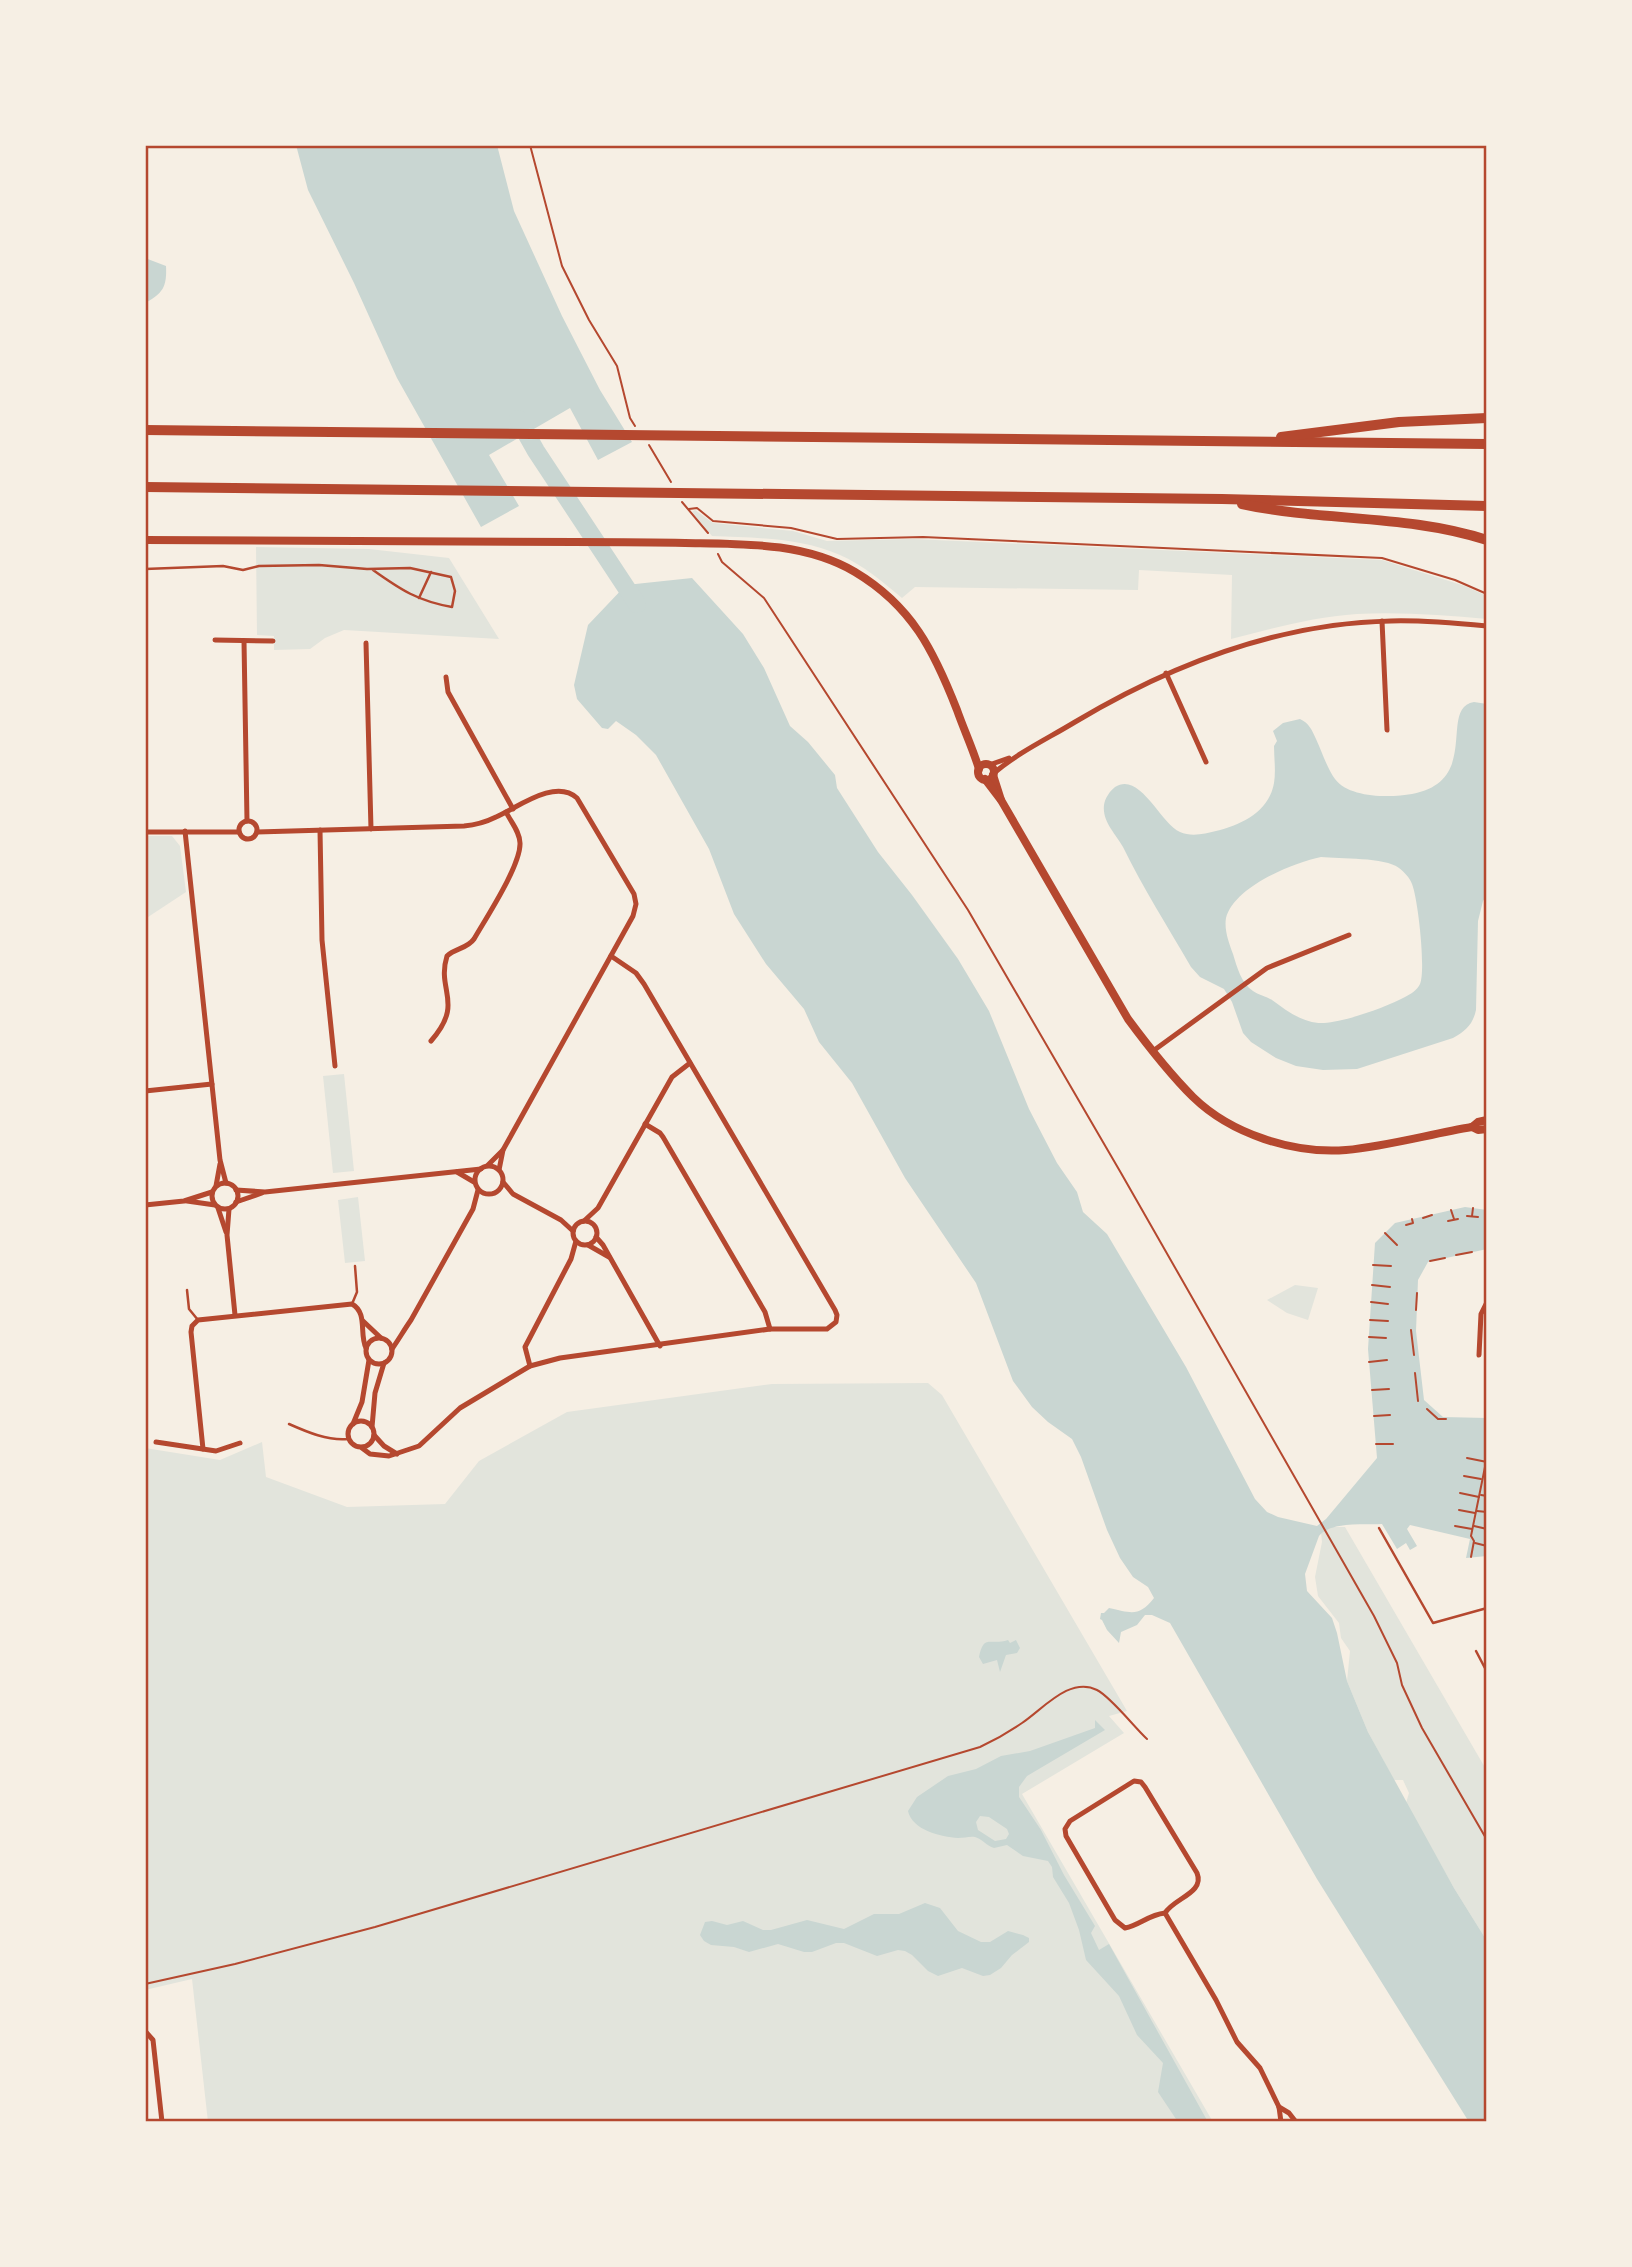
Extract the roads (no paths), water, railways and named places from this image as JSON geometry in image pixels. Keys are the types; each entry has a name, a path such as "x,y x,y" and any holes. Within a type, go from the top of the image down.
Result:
{"highway":[{"path":"1242,442 1399,422 1487,418"},
{"path":"145,430 1487,444"},
{"path":"145,487 1222,499 1487,506"},
{"path":"1222,499 1267,510 1399,522 1461,532 1487,540"}],"main road":[{"path":"145,540 460,540 735,544 790,549 814,555 836,562 871,583 903,611 927,642 939,665 972,745 980,777 990,771"},
{"path":"972,745 990,771 1000,800 1128,1019 1153,1051 1210,1111 1232,1125 1273,1142 1345,1150 1472,1127 1487,1120"},
{"path":"1472,1127 1478,1130 1487,1129"}],"street":[{"path":"1382,621 1387,730"},
{"path":"990,771 1117,697 1166,673 1227,649 1324,626 1422,621 1487,626"},
{"path":"215,640 273,641"},
{"path":"244,641 247,821"},
{"path":"366,643 371,829"},
{"path":"1166,673 1206,762"},
{"path":"446,677 448,692 513,809"},
{"path":"257,832 464,826 480,823 536,797 551,793 566,792 576,798 636,901 635,911 503,1150 499,1170 503,1182 513,1194"},
{"path":"431,1041 443,1026 448,1013 444,968 447,956 474,939 518,853 518,832 506,813"},
{"path":"247,821 255,824 257,832 248,840 242,838 239,832 239,826 247,821"},
{"path":"320,830 321,940 335,1066"},
{"path":"185,831 220,1160 226,1183 236,1190 265,1192 484,1167 499,1170"},
{"path":"145,832 239,832"},
{"path":"1153,1051 1245,982 1287,959 1349,935"},
{"path":"363,1321 361,1332 369,1360 366,1387 353,1424 348,1430 348,1439 353,1446 381,1456 397,1454 419,1446 460,1408 530,1366 560,1359 770,1329 827,1329 834,1324 837,1315 835,1310 641,980 611,956"},
{"path":"573,1231 598,1208 672,1077 690,1063"},
{"path":"145,1091 212,1084"},
{"path":"645,1124 663,1137 765,1312 770,1329"},
{"path":"474,1182 475,1176 503,1150"},
{"path":"220,1160 212,1199 227,1235"},
{"path":"457,1172 487,1194"},
{"path":"496,1192 503,1182"},
{"path":"184,1201 226,1183"},
{"path":"236,1190 236,1202"},
{"path":"397,1454 384,1446 374,1435 372,1427 375,1392 384,1363 390,1357 392,1349 400,1339 400,1333 411,1320 472,1209 478,1190"},
{"path":"235,1315 227,1235 229,1209 236,1202 265,1192"},
{"path":"472,1209 487,1194 513,1194 561,1220 577,1225"},
{"path":"145,1205 184,1201 229,1209"},
{"path":"598,1208 596,1237 660,1346"},
{"path":"530,1366 525,1347 571,1259 576,1241 573,1231 561,1220"},
{"path":"584,1221 595,1226"},
{"path":"571,1259 596,1237"},
{"path":"576,1241 609,1257"},
{"path":"1479,1355 1481,1314 1487,1302"},
{"path":"203,1449 191,1332 192,1326 198,1320 352,1304 358,1308 363,1321 389,1343 392,1349"},
{"path":"366,1348 373,1340 400,1333"},
{"path":"369,1360 377,1364 384,1363"},
{"path":"353,1424 361,1421 372,1427"},
{"path":"362,1448 369,1445 374,1435"},
{"path":"156,1442 218,1450 240,1443"},
{"path":"1134,1781 1144,1785 1199,1877 1196,1888 1171,1904 1165,1913 1155,1913 1128,1928 1120,1926 1065,1833 1069,1822 1134,1781"},
{"path":"1165,1913 1237,2042 1259,2067 1279,2107 1281,2122"},
{"path":"145,2031 153,2040 162,2122"},
{"path":"1279,2107 1289,2113 1296,2122"}],"lane":[{"path":"145,569 223,566 243,570 260,566 319,565 373,570 410,568 451,577 455,591 452,607 419,599 373,570"},
{"path":"419,599 431,572"},
{"path":"352,1304 357,1292 355,1266"},
{"path":"187,1290 189,1310 198,1320"},
{"path":"289,1424 320,1436 348,1439"},
{"path":"1379,1528 1433,1623 1487,1608"},
{"path":"1476,1651 1487,1672"}],"waterway":[{"path":"518,419 536,451 637,604"}]}
